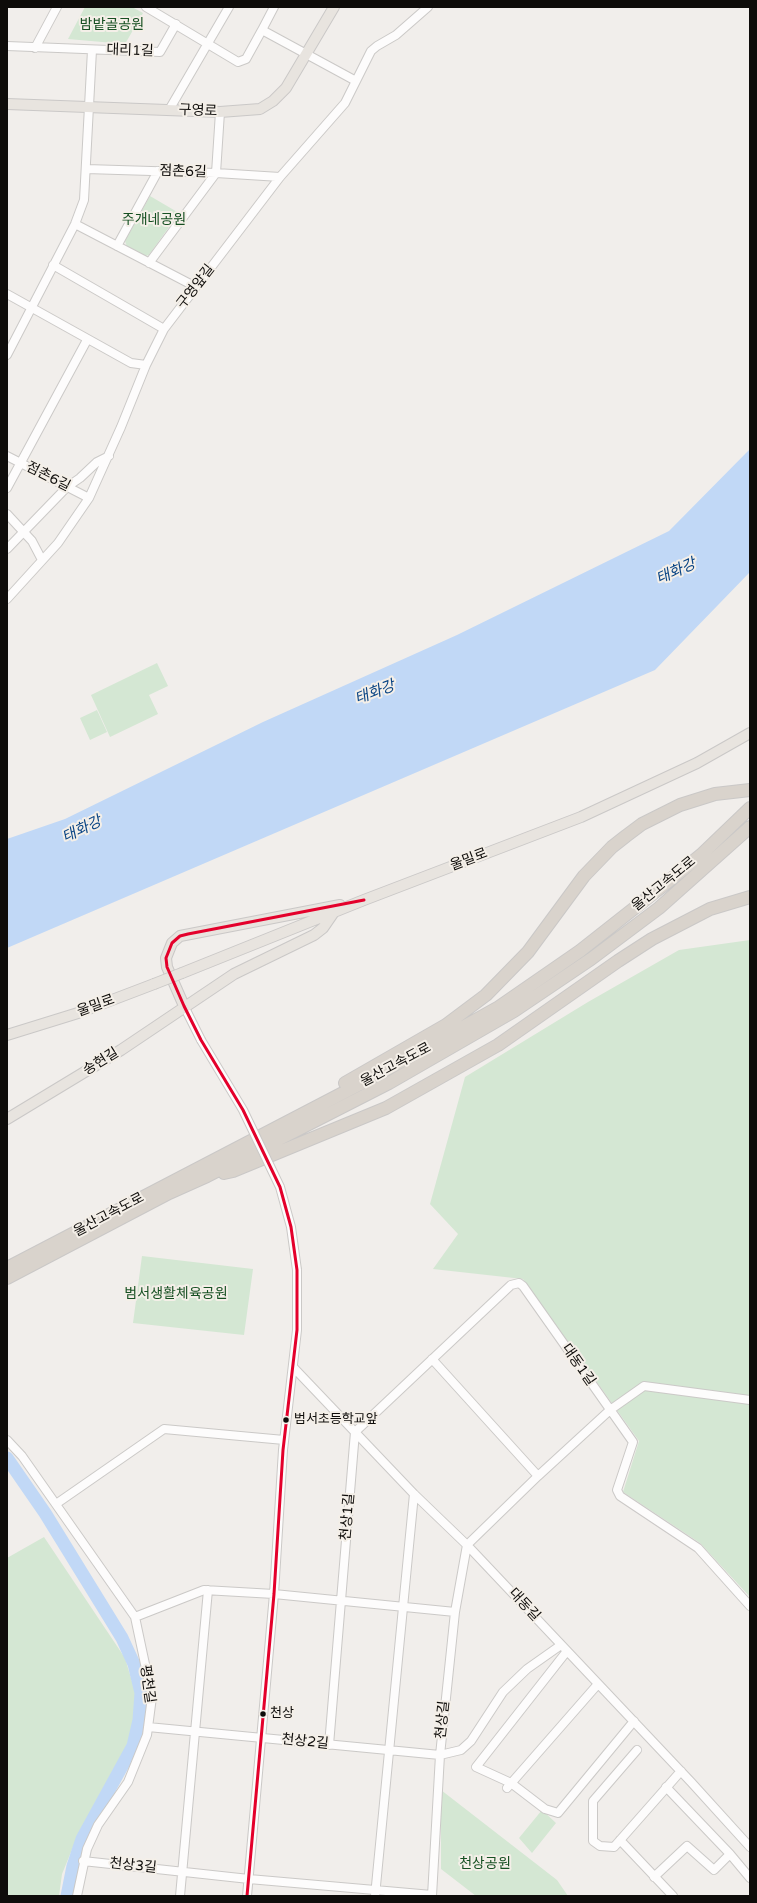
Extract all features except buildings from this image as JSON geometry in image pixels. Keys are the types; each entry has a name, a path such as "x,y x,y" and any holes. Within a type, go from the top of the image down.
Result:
{"highway":[{"path":"324,1103 335,1089 446,1025 486,996 528,952 584,876 612,847 642,824 680,805 715,794 750,790"},
{"name":"울산고속도로","path":"7,1268 457,1032 541,979 580,951 701,855 750,808"},
{"name":"울산고속도로","path":"7,1278 169,1193 207,1176 389,1083 514,1011 591,959 659,908 750,826"},
{"path":"207,1176 233,1172 386,1108 498,1045 652,939 710,909 750,897"}],"main road":[{"name":"구영로","path":"7,104 88,109 220,112 260,109 273,101 286,88 334,7"},
{"name":"울밀로","path":"7,1036 122,997 364,900 581,817 697,763 750,733"},
{"path":"184,1006 167,967 166,958 172,943 180,936 364,900"},
{"name":"송현길","path":"11,1117 121,1050 184,1006 234,974 314,935 323,928 334,912"}],"street":[{"path":"36,48 57,7"},
{"path":"146,7 238,62 246,59 274,7"},
{"path":"169,110 229,7"},
{"name":"구영앞길","path":"7,600 58,543 89,498 136,393 146,364 164,329 280,177 345,103 371,51 396,35 428,7"},
{"name":"대리1길","path":"7,46 160,52 176,24"},
{"path":"262,30 356,81"},
{"name":"대리1길","path":"88,109 92,50"},
{"path":"7,355 75,224 84,200 88,109"},
{"path":"220,112 216,173 280,177"},
{"name":"점촌6길","path":"86,169 216,173"},
{"path":"117,246 158,171"},
{"name":"점촌6길","path":"149,263 216,173"},
{"path":"75,224 196,288"},
{"path":"54,265 164,329"},
{"path":"7,294 87,340 131,363 146,364"},
{"path":"7,488 87,340"},
{"name":"점촌6길","path":"7,456 89,498"},
{"path":"7,549 66,487 80,478 97,462 109,456"},
{"path":"7,514 24,531 42,560"},
{"path":"184,1006 201,1040 243,1110 280,1187 291,1227 298,1270 298,1312 284,1440 274,1594 248,1896"},
{"name":"대동1길","path":"355,1432 512,1285 519,1283 633,1442 617,1490 620,1496 698,1548 750,1606"},
{"path":"432,1359 538,1476"},
{"name":"대동길","path":"293,1368 414,1494 467,1544 681,1771 750,1847"},
{"path":"467,1544 610,1410 644,1386 750,1400"},
{"path":"56,1504 164,1429 284,1440"},
{"name":"천상1길","path":"329,1744 355,1432"},
{"name":"평천길","path":"7,1440 22,1456 135,1617 152,1697 148,1727 128,1782 98,1825 83,1861 77,1896"},
{"path":"376,1893 414,1494"},
{"name":"천상길","path":"432,1896 440,1755 455,1612 467,1544"},
{"path":"135,1617 204,1590 274,1594 341,1602 455,1612"},
{"path":"180,1896 208,1590"},
{"name":"천상2길","path":"148,1727 440,1755 461,1750 471,1741 503,1692 527,1669 561,1645"},
{"path":"567,1651 476,1767 509,1785 545,1809 558,1813 634,1721"},
{"path":"509,1785 598,1684"},
{"path":"638,1750 593,1801 593,1841 600,1846 614,1847 681,1771"},
{"path":"666,1787 730,1854 750,1878"},
{"path":"620,1840 673,1896"},
{"path":"654,1877 687,1846 714,1870 730,1854"},
{"name":"천상3길","path":"83,1861 376,1893 432,1896"}],"green space":[{"name":"밤밭골공원","path":"85,7 132,7 143,13 125,44 68,39"},
{"name":"주개네공원","path":"150,196 179,213 149,255 142,257 127,247 125,241"},
{"path":"157,663 168,686 149,695 158,714 110,737 91,695"},
{"path":"97,710 107,732 90,740 80,718"},
{"path":"750,940 750,1597 700,1543 623,1492 639,1441 523,1279 433,1269 458,1234 430,1204 465,1077 588,1002 679,950"},
{"name":"범서생활체육공원","path":"142,1256 253,1269 244,1335 133,1323"},
{"path":"44,1537 125,1658 139,1705 126,1756 80,1830 62,1874 59,1896 7,1896 7,1558"},
{"name":"천상공원","path":"441,1790 557,1880 568,1896 476,1896 441,1869"},
{"path":"542,1810 556,1823 532,1853 519,1838"}],"water":[{"name":"태화강","path":"750,449 750,572 655,670 7,948 7,839 65,819 263,722 457,635 669,531"}],"waterway":[{"path":"7,1458 45,1513 122,1638 134,1664 141,1693 139,1720 133,1746 82,1839 73,1866 67,1896"}],"transit line":[{"path":"247,1896 274,1594 283,1450 297,1330 297,1270 291,1227 280,1187 243,1110 201,1040 184,1006 167,967 166,958 172,943 180,936 364,900"}],"place":[{"name":"범서초등학교앞","path":"286,1420"},
{"name":"천상","path":"263,1714"}]}
